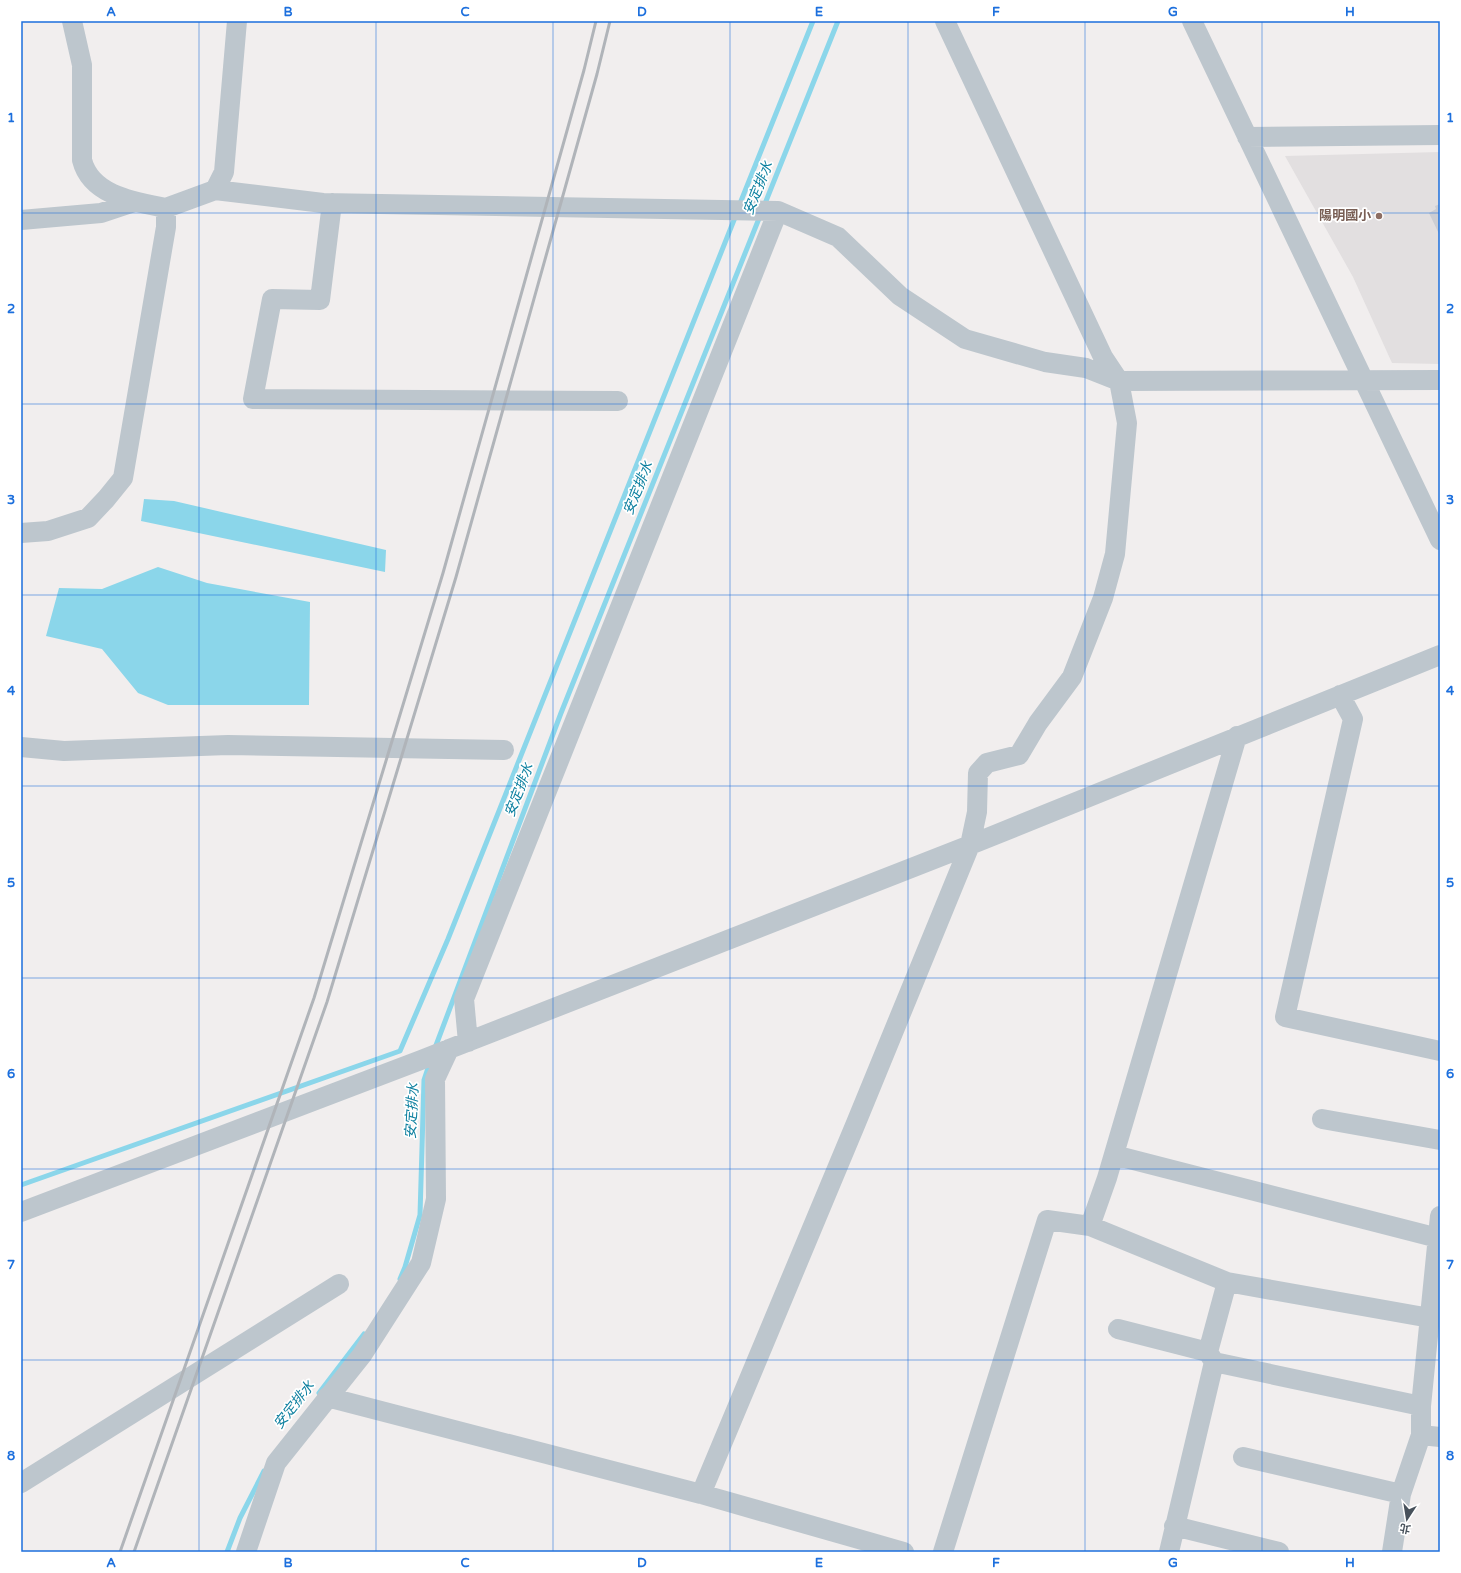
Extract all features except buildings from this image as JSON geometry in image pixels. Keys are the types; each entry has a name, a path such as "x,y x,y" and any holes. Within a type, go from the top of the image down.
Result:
{"street":[{"path":"72,21 82,65 82,160 84,169 109,193 134,202 166,208 215,190 332,203 756,210 838,237 900,296 965,339 1045,362 1086,368 1119,381 1363,379 1440,380"},
{"path":"215,190 224,172 237,21"},
{"path":"701,1494 970,845 977,812 978,773 987,763 1019,755 1038,723 1072,677 1103,598 1115,554 1126,423 1119,381 1102,357 945,21"},
{"path":"1192,21 1440,540"},
{"path":"1247,137 1440,136"},
{"path":"21,220 101,213 134,202"},
{"path":"332,203 320,300 272,299 253,399 618,401"},
{"path":"21,533 48,531 88,518 123,478 166,227 166,208"},
{"path":"468,1042 464,998 756,210"},
{"path":"21,1212 445,1051 970,845 1440,655"},
{"path":"1340,695 1353,719 1285,1017 1440,1051"},
{"path":"1090,1226 1114,1155 1238,736"},
{"path":"21,747 64,751 228,745 504,750"},
{"path":"246,1552 276,1463 327,1397 362,1355 421,1263 436,1199 435,1079 445,1051"},
{"path":"1322,1119 1440,1140"},
{"path":"1114,1155 1438,1238"},
{"path":"1392,1552 1401,1494 1430,1436 1421,1406 1440,1216"},
{"path":"943,1552 1047,1220 1090,1226 1227,1282 1430,1318"},
{"path":"1169,1552 1227,1282"},
{"path":"21,1483 338,1284"},
{"path":"1118,1329 1211,1357 1421,1406"},
{"path":"327,1397 701,1494 904,1552"},
{"path":"1243,1457 1401,1494"},
{"path":"1174,1526 1279,1552"}],"shaded area":[{"name":"陽明國小","path":"1440,152 1440,364 1392,363 1353,277 1285,156"}],"water":[{"path":"144,499 174,501 386,550 385,572 141,521"},
{"path":"158,567 207,583 310,602 309,705 168,705 138,693 102,649 46,636 59,588 102,589"}],"waterway":[{"path":"739,206 813,21"},
{"name":"安定排水","path":"764,206 838,21"},
{"path":"21,1185 400,1051 448,939 736,215"},
{"name":"安定排水","path":"435,1048 561,713 760,216"},
{"name":"安定排水","path":"400,1279 420,1215 424,1080 430,1062"},
{"name":"安定排水","path":"319,1393 364,1334"},
{"name":"安定排水","path":"227,1552 240,1518 264,1471"}],"railway":[{"path":"120,1552 314,998 443,573 584,70 596,21"},
{"path":"134,1552 327,1002 456,577 597,74 610,21"}],"place":[{"name":"陽明國小","path":"1379,216"}]}
